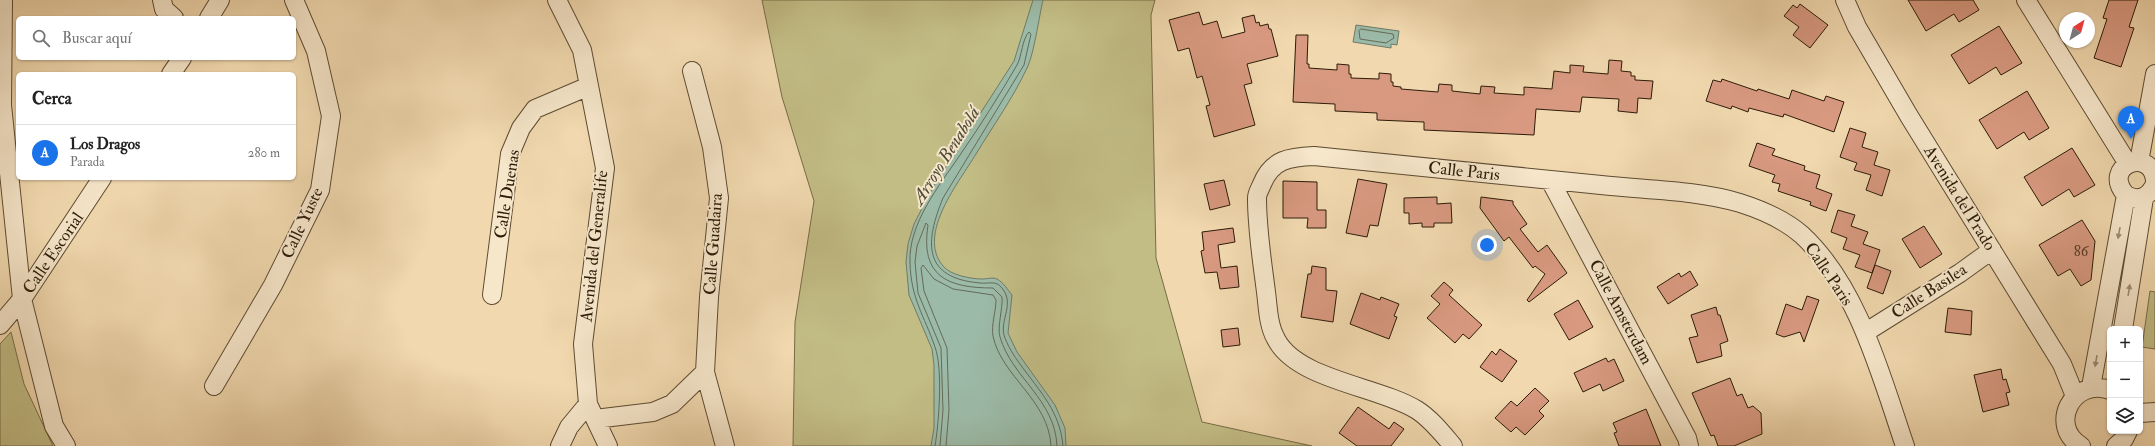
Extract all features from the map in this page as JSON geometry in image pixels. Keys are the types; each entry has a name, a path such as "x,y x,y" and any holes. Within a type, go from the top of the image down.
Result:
{"street":[{"path":"3,0 2,105 22,299 54,426 66,446"},
{"path":"162,0 164,9 172,16"},
{"path":"209,16 220,0"},
{"name":"Calle Yuste","path":"214,386 273,286 320,190 331,116 316,51 294,0"},
{"name":"Avenida del Generalife","path":"557,0 582,50 605,168 583,344 591,412 608,446"},
{"name":"Avenida del Prado","path":"1845,0 1857,27 1909,116 2062,364 2075,396"},
{"path":"2026,0 2134,163 2148,166 2154,173 2155,180"},
{"path":"172,72 181,60"},
{"name":"Calle Guadaira","path":"692,71 712,147 719,198 709,297 705,372 725,446"},
{"path":"2155,74 2134,163 2119,175 2118,183 2126,195 2131,198 2144,198 2152,192 2155,184"},
{"name":"Calle Duenas","path":"492,296 510,154 521,128 535,109 589,86"},
{"name":"Calle Paris","path":"1453,446 1439,428 1418,410 1397,400 1318,372 1294,360 1276,339 1270,319 1257,223 1258,195 1264,179 1276,163 1292,157 1314,156 1550,180 1705,196 1739,203 1765,213 1787,224 1816,250 1836,278 1866,332 1905,446"},
{"name":"Calle Escorial","path":"0,324 22,299 101,180"},
{"name":"Calle Amsterdam","path":"1550,180 1676,417 1689,446"},
{"path":"2091,387 2126,195"},
{"path":"2123,326 2144,198"},
{"name":"Calle Basilea","path":"1866,332 1992,250"},
{"path":"560,446 569,427 591,412 653,412 672,404 705,372"},
{"path":"2081,446 2076,443 2068,432 2065,420 2068,406 2075,396 2091,387 2102,387 2107,389"},
{"path":"2143,413 2155,412"},
{"path":"2116,446 2126,434"}],"shaded area":[{"path":"762,0 1155,0 1151,15 1156,258 1202,422 1312,446 793,446 795,322 814,201 782,97"},
{"path":"2150,291 2155,292 2155,349 2143,347"},
{"path":"11,332 24,384 53,446 0,446 0,344"}],"water":[{"path":"1033,0 1043,0 1030,62 1009,101 943,208 937,224 935,239 936,253 943,266 950,272 977,279 995,278 1004,284 1012,295 1008,333 1017,352 1055,405 1065,428 1066,446 931,446 934,428 934,365 932,349 909,295 906,262 908,244 914,224 933,187 1014,61"},
{"path":"1356,25 1399,31 1397,45 1391,44 1391,48 1353,42"}],"building":[{"path":"1908,0 1973,0 1979,10 1959,22 1954,14 1926,31"},
{"path":"2109,0 2138,0 2129,27 2134,28 2121,67 2094,58 2107,19 2103,18"},
{"path":"1800,4 1828,25 1810,48 1793,35 1799,27 1784,16 1793,5 1797,8"},
{"path":"1199,12 1203,25 1217,21 1222,38 1245,32 1242,18 1254,15 1256,23 1259,22 1260,26 1268,24 1269,29 1271,29 1278,56 1247,64 1252,83 1244,85 1255,125 1214,137 1206,106 1210,105 1202,76 1197,78 1189,48 1178,51 1169,20"},
{"path":"1999,26 2022,63 2001,75 1996,67 1969,84 1951,55"},
{"path":"1296,35 1308,35 1307,64 1309,64 1309,68 1337,70 1337,64 1349,65 1349,74 1351,74 1351,78 1379,79 1379,73 1391,74 1391,82 1393,82 1393,86 1401,87 1401,89 1438,92 1439,84 1452,85 1452,91 1480,94 1481,86 1495,87 1494,93 1524,95 1524,87 1552,89 1554,71 1570,73 1570,65 1584,66 1583,72 1608,74 1609,60 1622,61 1621,71 1631,72 1631,76 1635,76 1635,80 1653,81 1651,99 1638,98 1637,113 1618,111 1619,99 1582,97 1580,112 1536,109 1534,135 1424,130 1424,122 1377,120 1377,113 1335,111 1335,104 1293,102"},
{"path":"1722,79 1757,91 1758,89 1789,99 1792,90 1824,101 1826,96 1844,102 1834,132 1784,114 1783,117 1749,108 1748,112 1732,106 1731,109 1706,101 1713,80 1721,82"},
{"path":"2027,91 2049,128 2029,140 2024,132 1997,149 1979,120"},
{"path":"1850,128 1866,133 1862,147 1878,152 1874,165 1890,170 1882,196 1866,190 1871,175 1854,170 1857,163 1840,157"},
{"path":"1757,143 1775,149 1772,155 1805,166 1804,170 1820,175 1816,188 1832,194 1826,211 1810,205 1811,202 1778,191 1780,184 1772,182 1775,175 1749,166"},
{"path":"2072,148 2095,185 2074,197 2069,189 2042,206 2024,177"},
{"path":"1358,179 1387,184 1378,226 1370,225 1367,237 1346,233"},
{"path":"1224,180 1230,205 1210,210 1204,184"},
{"path":"1283,181 1317,182 1317,210 1326,210 1326,228 1307,228 1308,218 1283,218"},
{"path":"1437,197 1437,204 1451,203 1452,223 1434,223 1434,227 1422,227 1422,223 1409,224 1409,213 1404,213 1404,198"},
{"path":"1481,197 1513,201 1513,204 1527,224 1520,229 1538,252 1547,245 1567,273 1529,302 1527,300 1545,274 1535,266 1533,268 1509,237 1504,241 1480,208"},
{"path":"1838,210 1855,215 1851,226 1868,232 1863,244 1880,250 1872,273 1855,267 1860,255 1843,249 1847,238 1831,232"},
{"path":"2082,220 2095,241 2091,280 2081,286 2070,269 2058,276 2039,245"},
{"path":"1924,226 1942,254 1920,268 1902,239"},
{"path":"1233,228 1235,242 1218,245 1221,268 1237,266 1239,287 1220,289 1217,272 1205,273 1201,251 1204,250 1202,232"},
{"path":"1875,265 1891,271 1883,294 1867,288"},
{"path":"1312,266 1326,268 1326,290 1337,291 1333,322 1301,317 1308,274 1311,274"},
{"path":"1690,271 1698,285 1668,304 1657,287 1679,273 1681,277"},
{"path":"1444,282 1453,290 1449,295 1482,325 1469,339 1463,334 1455,343 1427,318 1440,304 1431,296"},
{"path":"1361,293 1380,300 1381,297 1399,304 1394,316 1397,317 1389,339 1350,324"},
{"path":"1807,296 1819,300 1804,342 1800,332 1784,337 1776,334 1786,304 1802,310"},
{"path":"1578,300 1593,327 1569,340 1554,314"},
{"path":"1716,307 1728,341 1720,344 1722,356 1697,363 1689,338 1698,336 1691,315"},
{"path":"1948,308 1972,311 1971,335 1945,332"},
{"path":"1238,328 1240,345 1223,347 1221,330"},
{"path":"1500,349 1517,361 1502,382 1480,367 1492,351 1496,355"},
{"path":"1606,358 1608,362 1614,359 1624,381 1603,391 1600,384 1583,392 1574,373"},
{"path":"2001,369 2003,380 2006,379 2010,392 2006,393 2009,405 1983,412 1974,375"},
{"path":"1730,378 1737,396 1742,394 1748,408 1753,406 1761,413 1762,434 1734,446 1718,446 1714,435 1711,436 1692,393"},
{"path":"1535,388 1549,401 1539,411 1544,416 1525,435 1516,427 1511,432 1495,418 1511,401 1517,406"},
{"path":"1358,407 1389,429 1394,422 1404,429 1391,446 1357,446 1339,433"},
{"path":"1646,409 1661,446 1619,446 1614,433 1617,432 1613,423"}],"place":[{"name":"Los Dragos","path":"2131,139"}],"water label":[{"name":"Arroyo Benabolá","path":"946,156"}]}
